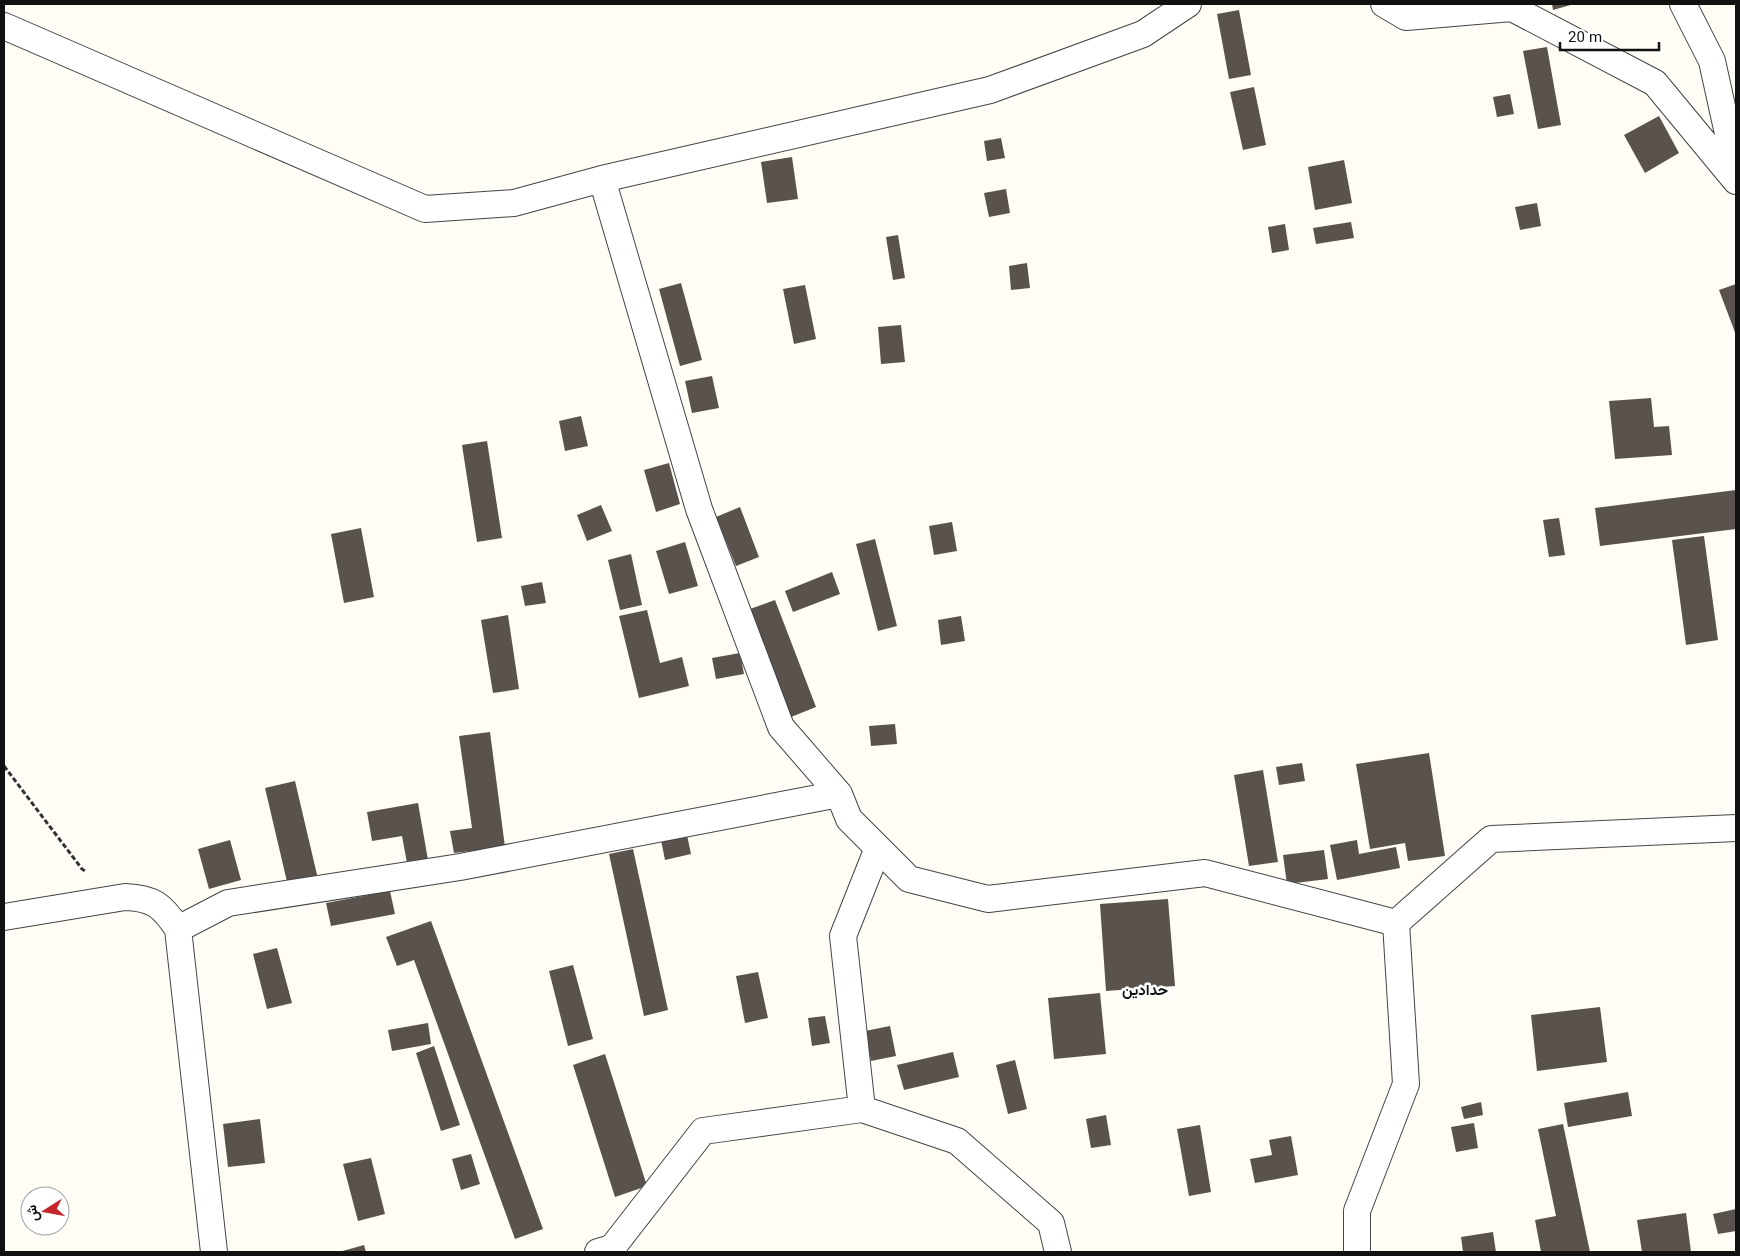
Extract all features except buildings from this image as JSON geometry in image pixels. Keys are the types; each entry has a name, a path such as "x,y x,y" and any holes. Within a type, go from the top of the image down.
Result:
{"street":[{"path":"4,26 425,209 514,203 602,179 990,90 1143,34 1188,4"},
{"path":"1384,4 1406,17 1512,8 1655,83 1736,181"},
{"path":"1683,4 1712,61 1736,170"},
{"path":"602,179 699,508 781,727 839,794 849,819 909,880 988,899 1205,873 1396,923"},
{"path":"178,929 228,903 460,867 839,794"},
{"path":"1396,923 1491,839 1732,833"},
{"path":"862,1109 843,936 878,848"},
{"path":"4,917 125,897 151,900 164,910 178,929 214,1252"},
{"path":"1357,1252 1357,1211 1406,1084 1396,923"},
{"path":"608,1251 702,1131 862,1109 957,1140 1051,1223 1058,1252"}],"path":[{"path":"4,766 82,868 125,897"}],"district":[{"name":"حدادين","path":"1145,991"}]}
